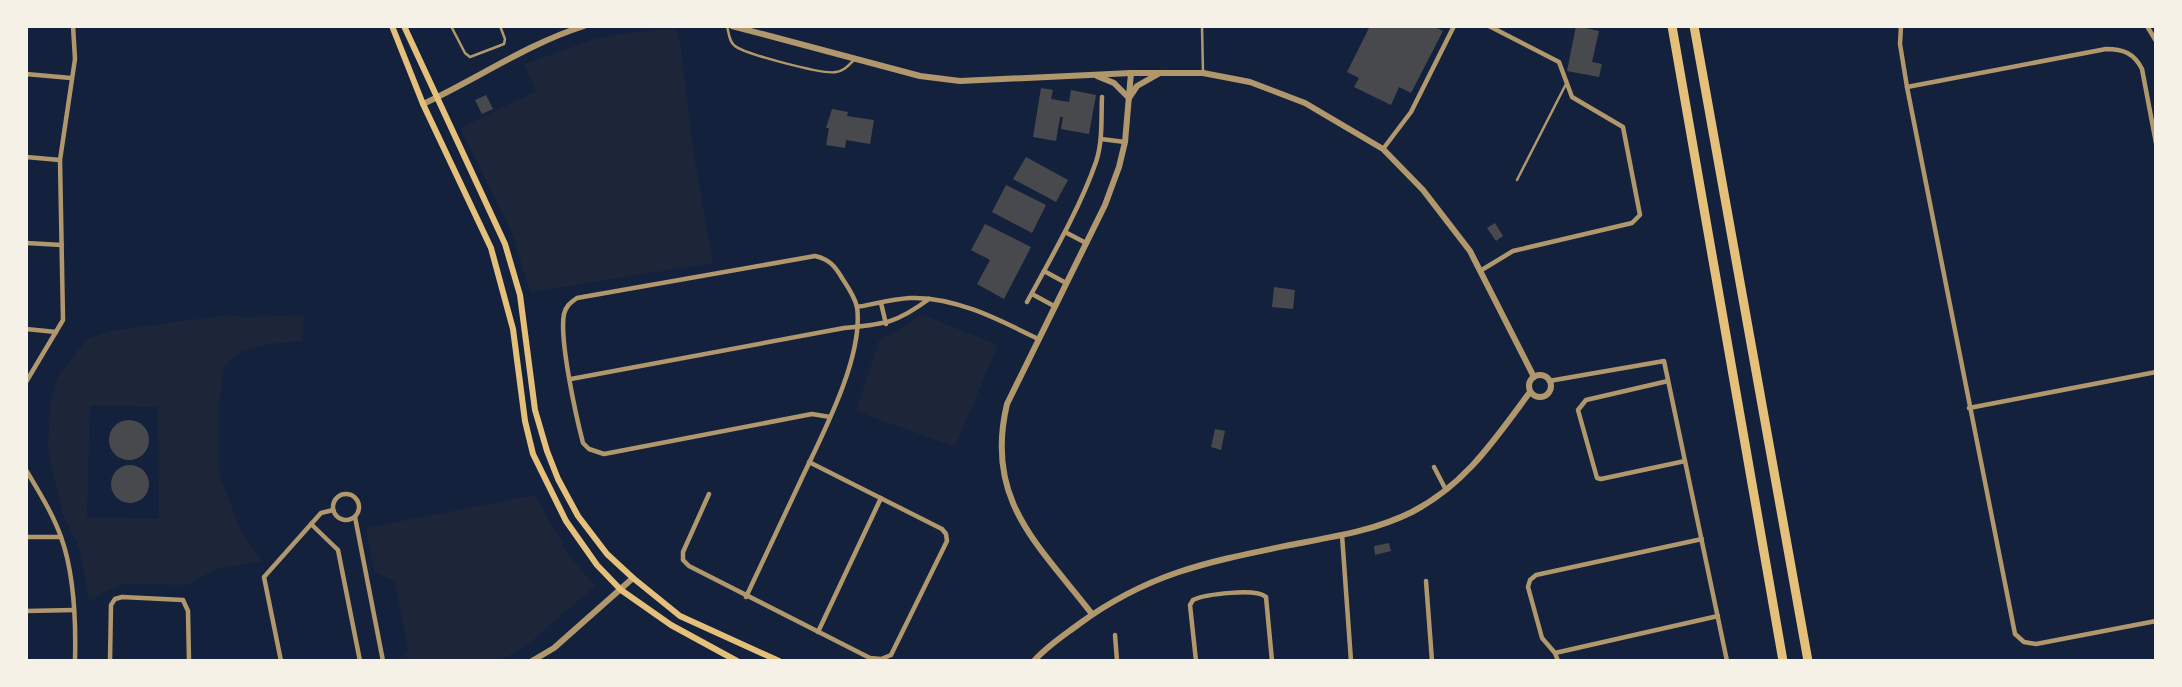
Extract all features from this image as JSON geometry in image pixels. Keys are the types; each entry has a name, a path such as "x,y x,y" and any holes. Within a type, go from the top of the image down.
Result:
{"highway":[{"path":"1672,26 1783,661"},
{"path":"1694,26 1808,661"}],"main road":[{"path":"392,26 423,104 491,248 513,329 525,421 533,454 566,522 597,565 621,590 671,625 737,661"},
{"path":"404,26 505,244 522,305 535,410 551,460 578,516 607,554 680,616 779,661"}],"street":[{"path":"26,382 63,320 60,160 75,58 73,26"},
{"path":"423,104 499,64 584,26"},
{"path":"730,26 920,76 960,81 1131,72 1203,73 1250,82 1305,103 1383,149 1423,190 1470,251 1534,377"},
{"path":"1383,149 1411,112 1454,26"},
{"path":"1480,271 1513,251 1632,223 1640,215 1623,127 1573,97 1559,62 1489,26"},
{"path":"1902,26 1900,44 1907,87 2013,628 2019,639 2036,644 2156,621"},
{"path":"2147,26 2156,41"},
{"path":"1907,87 2106,49 2118,49 2129,53 2142,69 2156,143"},
{"path":"1092,614 1015,511 1004,480 1000,454 1007,404 1086,243 1119,167 1125,142 1131,72"},
{"path":"1129,98 1138,86 1162,72"},
{"path":"26,74 71,78"},
{"path":"1094,75 1114,83 1129,98"},
{"path":"1027,302 1065,232 1096,161 1101,139 1102,97"},
{"path":"1101,139 1125,142"},
{"path":"26,157 60,160"},
{"path":"1065,232 1086,243"},
{"path":"26,243 62,245"},
{"path":"746,597 830,417 853,351 857,307 853,296 833,264 825,258 815,256 577,298 567,305 564,317 570,379 583,443 589,449 604,454 812,414 830,417"},
{"path":"1044,271 1066,283"},
{"path":"1032,294 1055,306"},
{"path":"857,307 909,298 929,299 985,313 1038,339"},
{"path":"570,379 856,327 886,324 908,315 929,299"},
{"path":"881,303 886,324"},
{"path":"26,329 56,331"},
{"path":"1549,381 1664,360 1727,661"},
{"path":"1969,408 2156,372"},
{"path":"1034,661 1045,648 1123,595 1186,568 1382,525 1414,511 1446,490 1478,462 1530,392 1529,383 1534,377 1543,376 1549,381 1550,390 1545,396 1536,397 1530,392"},
{"path":"1668,382 1586,400 1578,410 1595,474 1601,479 1685,461"},
{"path":"709,494 683,552 683,560 689,566 870,658 881,659 891,655 947,541 946,534 942,529 809,462"},
{"path":"1434,467 1446,490"},
{"path":"26,470 61,537 66,555 74,610 75,661"},
{"path":"350,495 358,502 359,510 355,517 348,520 340,519 333,510 334,502 339,496 350,495"},
{"path":"818,632 881,498"},
{"path":"281,661 264,577 321,513 333,510"},
{"path":"355,517 383,661"},
{"path":"311,524 338,550 360,661"},
{"path":"1342,535 1351,661"},
{"path":"26,537 61,537"},
{"path":"1558,661 1555,653 1542,638 1528,587 1530,580 1536,575 1702,539"},
{"path":"532,661 554,648 633,578"},
{"path":"1426,581 1432,661"},
{"path":"1196,661 1191,605 1193,600 1258,592 1266,597 1272,661"},
{"path":"110,661 111,605 115,599 122,597 183,600 188,611 189,661"},
{"path":"26,611 74,610"},
{"path":"1555,653 1718,616"},
{"path":"1115,635 1118,661"}],"lane":[{"path":"451,26 465,53 470,57 504,44 500,26"},
{"path":"730,26 730,40 737,48 799,67 825,74 844,69 854,60"},
{"path":"1202,26 1203,73"},
{"path":"1517,180 1566,84"}],"shaded area":[{"path":"676,29 681,48 693,150 713,263 530,292 512,232 460,128 536,91 524,64 595,39 632,32"},
{"path":"227,315 304,315 302,341 269,344 240,352 224,367 219,405 219,474 241,531 262,561 219,568 187,585 125,584 89,601 80,550 62,512 48,449 50,404 58,376 88,338 111,331","holes":["90,405 158,407 159,519 87,517"]},
{"path":"923,315 998,345 955,447 856,411 879,341"},
{"path":"535,495 569,555 595,586 524,648 498,661 396,661 408,650 395,582 374,571 366,528"}],"building":[{"path":"1370,26 1433,26 1443,31 1411,93 1399,87 1391,105 1354,87 1359,78 1347,72"},
{"path":"1576,26 1599,31 1592,62 1602,64 1599,77 1567,71"},
{"path":"1041,88 1053,90 1051,99 1069,102 1071,90 1096,95 1089,134 1061,129 1063,117 1060,117 1056,141 1033,137"},
{"path":"486,95 493,109 482,114 475,100"},
{"path":"832,109 848,112 847,116 874,120 870,144 846,140 845,148 826,145 829,128 826,128"},
{"path":"1026,157 1068,180 1056,202 1013,179"},
{"path":"1006,185 1046,205 1032,233 992,212"},
{"path":"1495,223 1503,236 1496,241 1487,228"},
{"path":"985,224 1031,247 1004,299 977,284 990,260 971,250"},
{"path":"1274,287 1295,290 1293,309 1272,307"},
{"path":"129,420 143,426 149,440 143,454 129,460 115,454 109,440 115,426"},
{"path":"1215,429 1225,431 1221,450 1211,447"},
{"path":"130,465 144,470 149,484 144,498 130,503 116,498 111,484 116,470"},
{"path":"1389,543 1391,551 1375,555 1374,546"}]}
